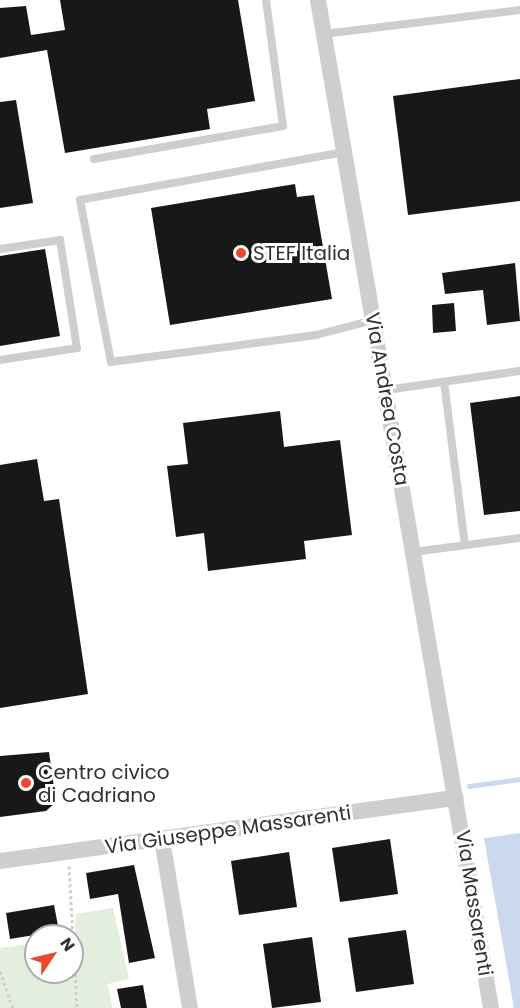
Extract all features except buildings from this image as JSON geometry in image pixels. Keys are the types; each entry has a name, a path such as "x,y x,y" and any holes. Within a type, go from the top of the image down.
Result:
{"street":[{"name":"Via Andrea Costa","path":"318,0 456,798"},
{"name":"Via Giuseppe Massarenti","path":"0,861 456,798"},
{"name":"Via Massarenti","path":"456,798 491,1008"},
{"path":"162,839 189,1008"}],"lane":[{"path":"94,159 284,126 266,0"},
{"path":"324,34 520,10"},
{"path":"344,152 80,200 111,362 316,335 373,320"},
{"path":"0,249 60,240 78,348 0,360"},
{"path":"386,390 520,371"},
{"path":"444,382 465,545"},
{"path":"413,552 520,538"}],"path":[{"path":"68,852 77,1008"},
{"path":"0,971 13,1008"}],"green space":[{"path":"113,908 129,979 108,984 112,1008 0,1008 0,948 24,945 24,984 84,984 84,924 75,924 76,914"}],"water":[{"path":"520,833 520,1008 514,1008 484,838"}],"waterway":[{"path":"469,786 520,779"}],"place":[{"name":"STEF Italia","path":"241,253"},
{"name":"Centro civico di Cadriano","path":"26,783"}]}
